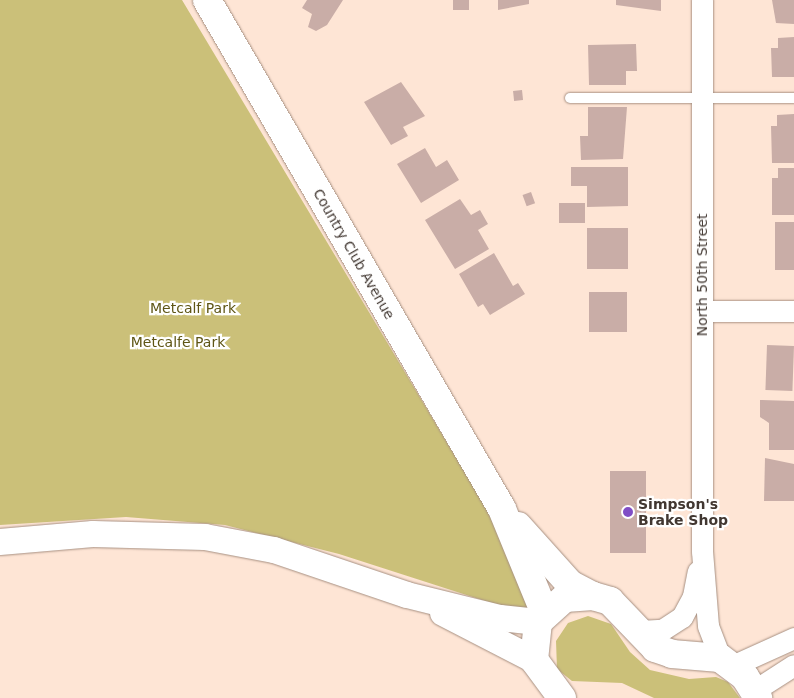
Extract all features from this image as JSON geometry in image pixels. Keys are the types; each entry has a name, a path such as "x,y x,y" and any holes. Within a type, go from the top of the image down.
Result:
{"main road":[{"name":"Country Club Avenue","path":"207,0 502,509 542,618"},
{"name":"Country Club Avenue","path":"502,509 570,584 593,596 610,602 655,648 672,654 726,662"},
{"path":"562,698 540,678 542,618 565,598 593,596"},
{"path":"726,662 757,694"}],"street":[{"name":"North 50th Street","path":"702,0 702,551 708,626 726,662"},
{"path":"702,311 794,311"},
{"path":"0,542 92,534 205,537 274,550 407,595 500,618 542,618"},
{"name":"North 50th Street","path":"640,631 662,630 682,617 693,596 702,551"},
{"path":"407,595 540,678"},
{"path":"726,662 794,638"},
{"path":"757,694 794,665"}],"lane":[{"path":"570,98 794,98"}],"green space":[{"name":"Metcalfe Park","path":"0,0 182,0 524,571 530,612 519,612 339,554 225,525 126,517 0,525"},
{"path":"588,616 611,624 630,652 650,670 689,679 716,677 728,682 740,698 654,698 622,683 572,681 557,669 556,641 568,623"}],"building":[{"path":"307,0 343,0 327,25 316,31 308,27 312,14 302,8"},
{"path":"453,0 469,0 469,10 453,10"},
{"path":"498,0 529,0 529,4 498,10"},
{"path":"616,0 661,0 661,11 616,5"},
{"path":"772,0 794,0 794,24 776,23"},
{"path":"794,37 794,77 772,77 771,48 778,48 778,38"},
{"path":"636,44 637,71 626,71 626,85 589,85 588,45"},
{"path":"401,82 425,116 403,127 408,136 391,145 364,102"},
{"path":"522,90 523,100 514,101 513,91"},
{"path":"588,107 627,107 623,159 581,160 580,136 588,136"},
{"path":"794,114 794,163 772,163 771,126 777,126 777,115"},
{"path":"425,148 436,167 447,160 459,180 421,203 397,164"},
{"path":"571,167 628,167 628,206 587,207 587,186 571,186"},
{"path":"778,168 794,168 794,215 772,215 772,178 778,178"},
{"path":"531,192 535,203 527,206 523,195"},
{"path":"460,199 471,215 480,210 488,224 478,230 489,249 455,269 425,220"},
{"path":"559,203 585,203 585,223 559,223"},
{"path":"775,222 794,222 794,270 775,270"},
{"path":"587,228 628,228 628,269 587,269"},
{"path":"494,253 513,286 518,283 525,294 490,315 483,304 478,307 459,274"},
{"path":"589,292 627,292 627,332 589,332"},
{"path":"767,345 794,346 792,391 765,390"},
{"path":"760,400 794,401 794,450 769,450 769,423 760,417"},
{"path":"765,458 794,464 794,501 764,501"},
{"name":"Simpson's Brake Shop","path":"610,471 646,471 646,553 610,553"}],"place":[{"name":"Simpson's Brake Shop","path":"628,512"}],"park label":[{"name":"Metcalf Park","path":"193,308"}]}
